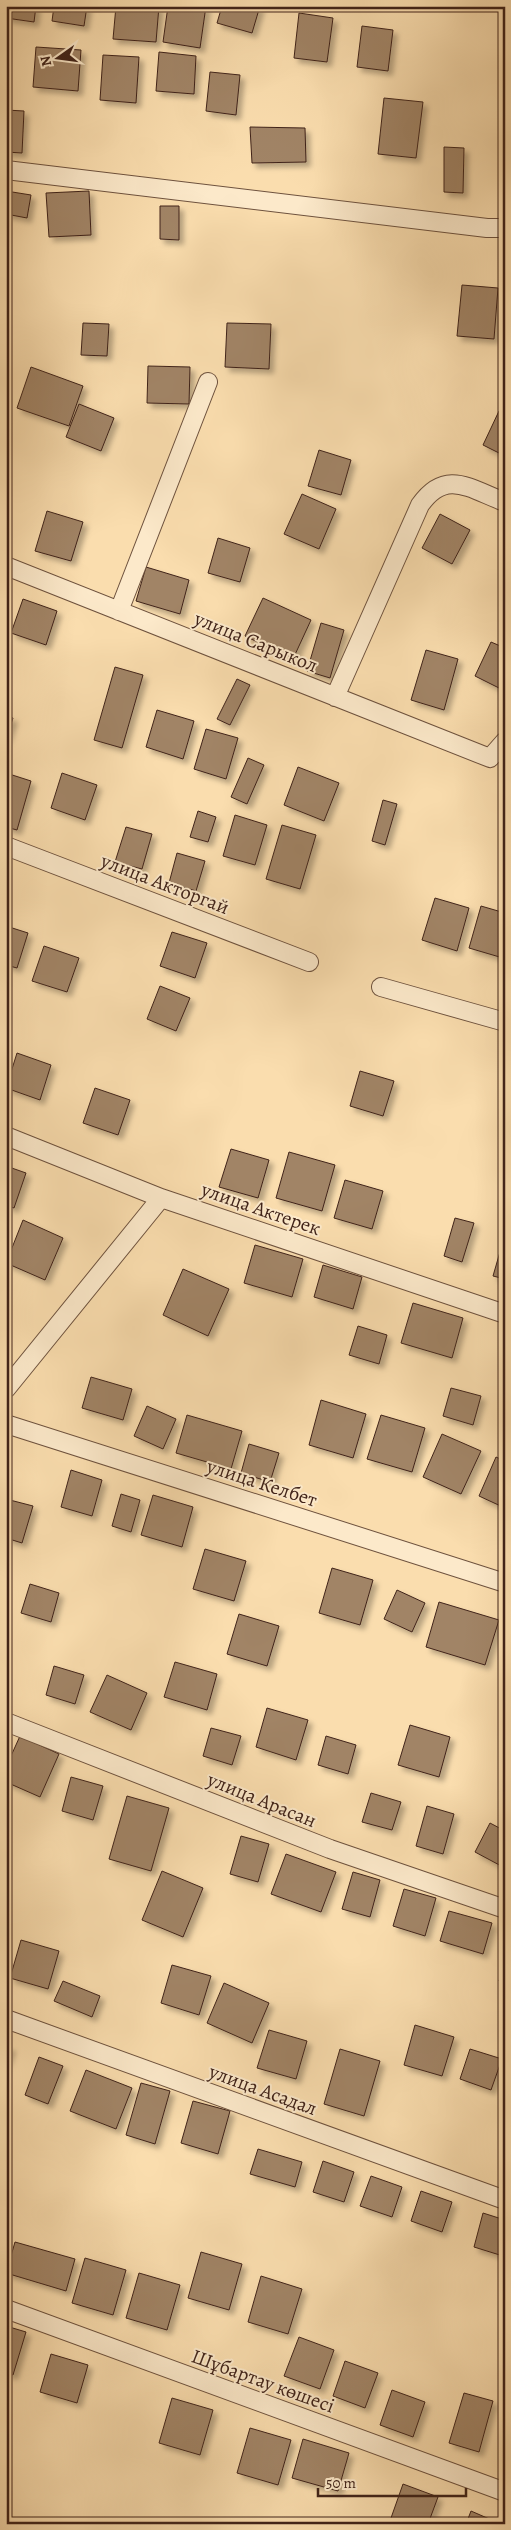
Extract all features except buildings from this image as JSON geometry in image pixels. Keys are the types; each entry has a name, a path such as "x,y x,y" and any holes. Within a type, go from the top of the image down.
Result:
{"street":[{"path":"6,170 486,228 505,228"},
{"path":"119,611 208,382"},
{"path":"335,697 420,505 430,492 441,484 457,484 505,502"},
{"name":"улица Сарыкол","path":"6,566 490,758 505,741"},
{"name":"улица Акторгай","path":"6,846 309,962"},
{"path":"380,987 505,1022"},
{"name":"улица Актерек","path":"6,1136 161,1198 505,1314"},
{"path":"6,1389 161,1198"},
{"name":"улица Келбет","path":"6,1424 505,1583"},
{"name":"улица Арасан","path":"6,1722 330,1849 505,1909"},
{"name":"улица Асадал","path":"6,2019 505,2200"},
{"name":"Шұбартау көшесі","path":"6,2309 505,2492"}]}
